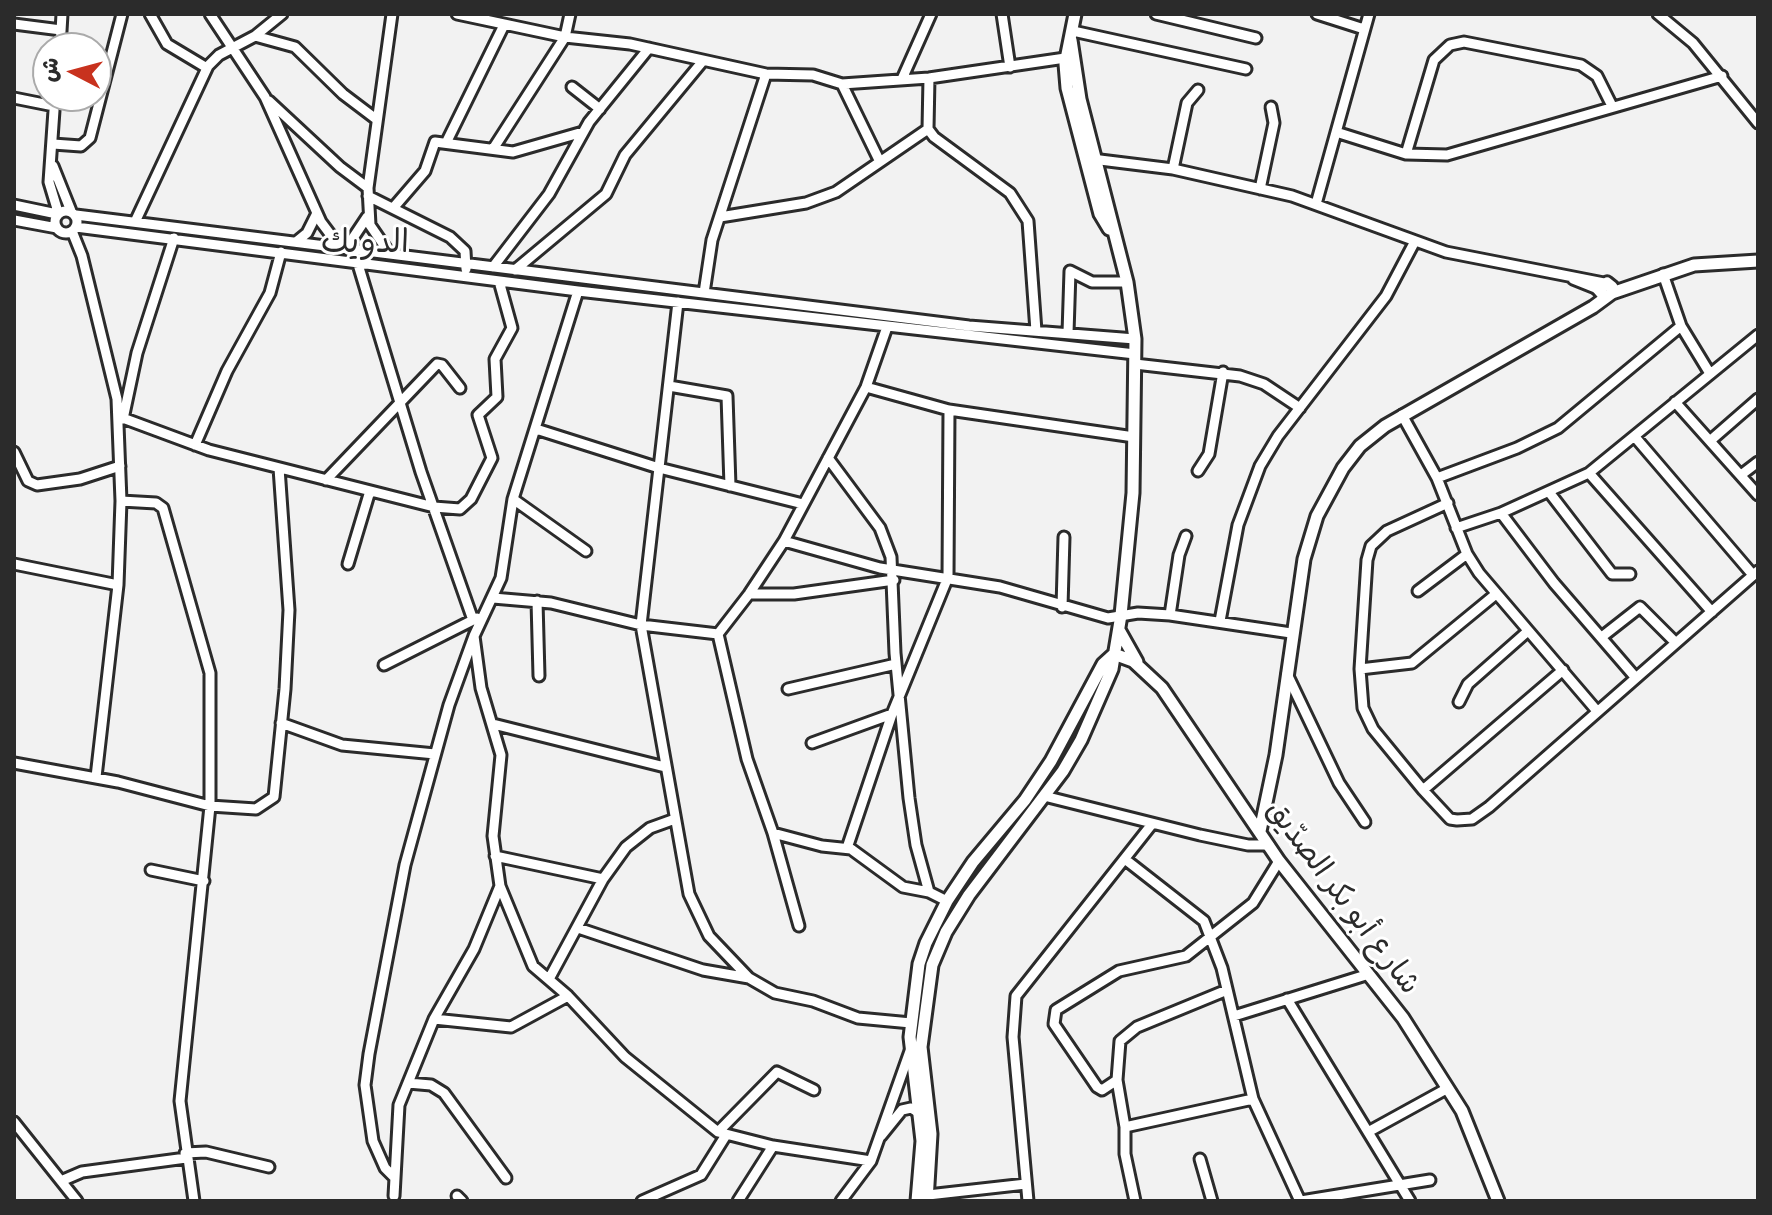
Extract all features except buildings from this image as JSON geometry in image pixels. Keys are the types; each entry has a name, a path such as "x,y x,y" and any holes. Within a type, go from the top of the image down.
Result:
{"street":[{"path":"14,24 61,30 62,14"},
{"path":"112,50 122,14"},
{"path":"150,14 167,44 207,68"},
{"path":"210,14 265,97 326,231 343,247"},
{"path":"135,222 207,68 282,14"},
{"path":"390,254 374,235 368,215 368,192 392,14"},
{"path":"457,14 565,37 649,48 766,74 813,75 842,84 929,78 1071,57"},
{"path":"493,149 565,37 570,14"},
{"path":"902,79 931,14"},
{"path":"1002,14 1010,67"},
{"path":"1156,14 1256,38"},
{"path":"1317,14 1364,29"},
{"path":"1316,204 1369,14"},
{"path":"1074,15 1071,57 1090,159 1110,212 1111,232 1127,282 1135,339 1134,437 1121,615 1114,654 1100,700"},
{"path":"1664,15 1722,76 1758,123"},
{"path":"447,141 504,25"},
{"path":"1072,35 1246,69"},
{"path":"255,36 295,47 343,94 376,119"},
{"path":"1406,154 1434,60 1450,45 1464,42 1581,65 1597,76 1612,106"},
{"path":"493,267 549,194 583,132 649,48"},
{"path":"515,270 606,194 625,155 702,62"},
{"path":"704,293 720,217 766,74"},
{"path":"1336,132 1406,154 1462,153 1612,106 1722,76"},
{"path":"929,78 928,129 948,150 1010,193 1023,210 1031,239 1036,331"},
{"path":"842,84 880,162"},
{"path":"572,87 600,109"},
{"path":"1173,169 1187,103 1198,90"},
{"path":"265,97 368,192 450,237 464,249 465,276"},
{"path":"1260,189 1274,123 1271,107"},
{"path":"54,112 50,191 58,213 57,228"},
{"path":"53,144 81,146 90,138 96,112"},
{"path":"720,217 806,203 836,192 928,129"},
{"path":"394,207 425,171 433,143 447,141 518,151 583,132"},
{"path":"1090,159 1173,169 1260,189 1316,204 1414,243 1563,274 1604,290"},
{"path":"52,163 73,213 74,229 122,418"},
{"path":"14,205 265,244 281,252 578,291 858,318 1135,339"},
{"path":"295,242 307,233 317,213"},
{"path":"343,247 368,215"},
{"path":"14,220 57,228 64,233 74,229 343,247 704,293 858,318 887,327 1223,372 1264,384 1300,408"},
{"path":"96,777 118,585 122,418 137,353 174,238"},
{"path":"1220,621 1246,498 1260,466 1300,408 1386,296 1414,243"},
{"path":"195,445 227,371 270,293 281,252"},
{"path":"357,261 473,620"},
{"path":"1260,831 1276,755 1291,633 1304,559 1324,501 1360,446 1402,415 1580,315 1604,290 1712,261 1758,261"},
{"path":"1068,333 1070,271 1092,282 1127,282"},
{"path":"1663,274 1681,326 1709,372"},
{"path":"122,418 195,445 279,468 434,507 455,509 466,506 492,458 478,415 497,397 495,359 512,328 499,281"},
{"path":"394,1177 385,1168 373,1141 365,1085 398,891 435,754 474,636 493,598 504,566 513,499 578,291"},
{"path":"678,302 641,625 692,905 716,945 749,978 775,993 813,1001 858,1018 911,1023"},
{"path":"1437,478 1517,448 1558,428 1681,326"},
{"path":"718,634 784,541 866,387 887,327"},
{"path":"1456,528 1501,513 1589,473 1758,335"},
{"path":"326,480 437,364 442,365 460,388"},
{"path":"1198,471 1209,454 1223,372"},
{"path":"669,386 727,396 730,486"},
{"path":"866,387 949,410 1134,437"},
{"path":"1711,440 1758,399"},
{"path":"1675,402 1758,495"},
{"path":"847,848 892,714 948,577 949,410"},
{"path":"1402,415 1437,478 1467,554 1496,594 1597,711"},
{"path":"536,429 659,468 803,504"},
{"path":"1448,503 1387,531 1371,546 1367,560 1360,669 1367,719 1450,819 1472,819 1756,573 1635,437"},
{"path":"14,452 28,481 37,485 80,479 120,466"},
{"path":"828,458 880,528 894,575 896,664 914,833 929,892"},
{"path":"1741,475 1758,462"},
{"path":"14,763 96,777 210,806 256,809 274,797 286,679 289,587 279,468"},
{"path":"1589,473 1712,612"},
{"path":"348,564 370,491"},
{"path":"1549,492 1612,574 1630,574"},
{"path":"513,499 586,551"},
{"path":"121,501 156,503 163,508 193,621 208,660 210,806 180,1101 194,1201"},
{"path":"1501,513 1554,583 1603,636 1636,678"},
{"path":"1170,615 1180,549 1186,536"},
{"path":"1062,607 1064,537"},
{"path":"784,541 894,575"},
{"path":"1418,591 1467,554"},
{"path":"14,564 118,585"},
{"path":"749,594 794,594 894,575 948,577 1000,587 1108,618 1170,615 1291,633"},
{"path":"1360,669 1412,663 1496,594"},
{"path":"493,598 537,601 641,625 718,634"},
{"path":"537,601 539,676"},
{"path":"1603,636 1640,607 1676,643"},
{"path":"384,665 485,614"},
{"path":"1119,630 1143,669"},
{"path":"1459,702 1468,684 1528,631"},
{"path":"718,634 747,759 773,833 799,926"},
{"path":"474,636 481,688 501,755 494,820 500,886 530,961 625,1057 722,1133 773,1146 871,1161"},
{"path":"1026,1184 924,1199 926,1141 921,996 926,943 947,901 973,862 1025,800 1074,723 1103,664 1114,654"},
{"name":"شارع أبو بكر الصدّيق","path":"1114,654 1143,669 1162,688 1279,861 1369,974 1448,1088 1472,1129 1499,1200"},
{"path":"788,689 896,664"},
{"path":"926,1141 910,1051 911,1023 946,932 969,895 1044,796 1081,740 1100,700 1120,670 1130,665 1143,669"},
{"path":"1423,790 1563,670"},
{"path":"1286,671 1339,783 1365,822"},
{"path":"812,743 892,714"},
{"path":"281,723 342,745 435,754"},
{"path":"493,724 665,767"},
{"path":"1044,796 1248,845 1269,845"},
{"path":"549,979 603,879 640,834 675,819"},
{"path":"1028,1201 1013,1037 1016,996 1152,824"},
{"path":"773,833 822,846 847,848 903,887 929,892 947,901"},
{"path":"495,856 603,879"},
{"path":"1126,860 1195,912 1212,936 1253,1099 1300,1201 1430,1180"},
{"path":"1117,1080 1102,1090 1097,1087 1057,1029 1054,1013 1119,971 1181,959 1253,903 1279,861"},
{"path":"151,870 204,881"},
{"path":"395,1199 399,1105 434,1019 474,949 500,886"},
{"path":"578,928 703,970 749,978"},
{"path":"1234,1016 1369,974"},
{"path":"1135,1201 1125,1161 1125,1127 1117,1080 1118,1047 1124,1034 1227,990"},
{"path":"434,1019 511,1027 568,996"},
{"path":"1287,999 1410,1201"},
{"path":"841,1201 871,1161 910,1051"},
{"path":"642,1201 701,1175 722,1133 777,1072 814,1090"},
{"path":"408,1083 431,1085 444,1093 506,1178"},
{"path":"1368,1132 1448,1088"},
{"path":"1125,1127 1253,1099"},
{"path":"881,1136 902,1110 911,1108 919,1113"},
{"path":"14,1122 77,1201"},
{"path":"738,1201 773,1146"},
{"path":"61,1181 82,1172 206,1152 269,1167"},
{"path":"1200,1159 1212,1201"}],"district":[{"name":"الدويك","path":"365,244"}]}
